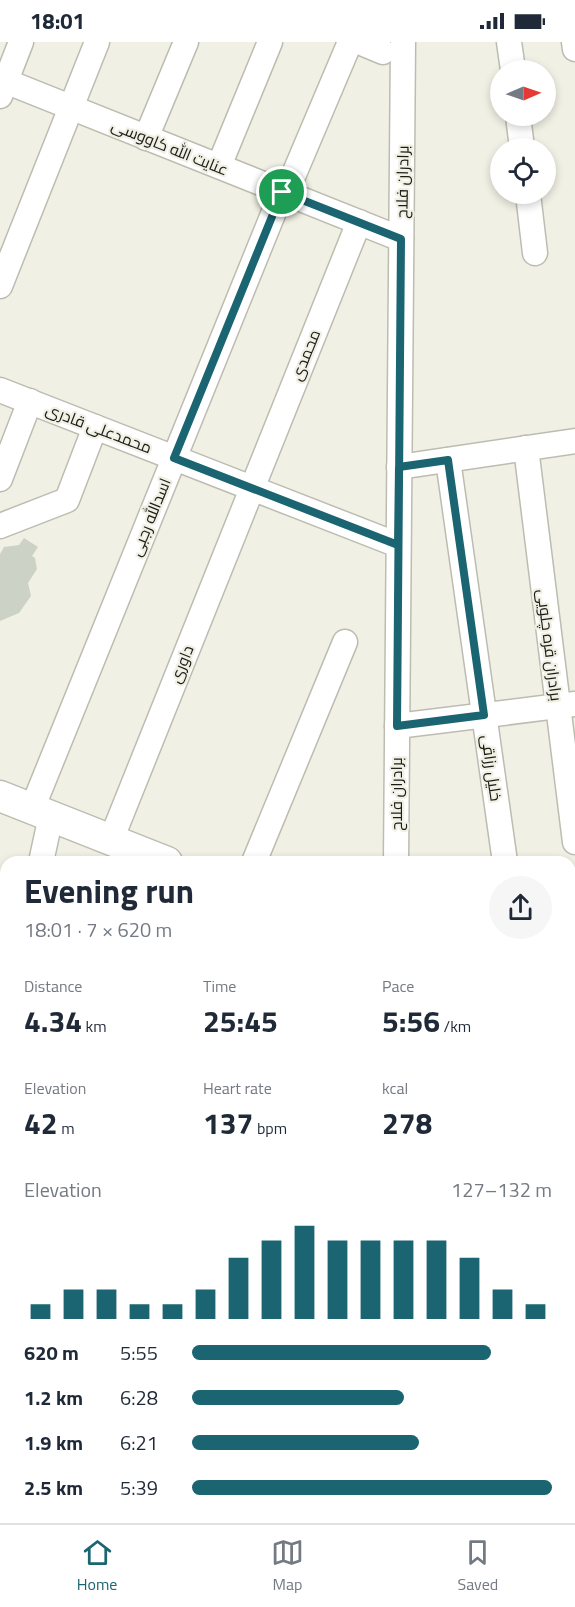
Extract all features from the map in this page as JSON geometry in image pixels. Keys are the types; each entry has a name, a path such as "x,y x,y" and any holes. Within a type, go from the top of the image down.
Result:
{"main road":[{"path":"0,796 41,812 125,851 144,856"}],"street":[{"path":"2,86 21,42"},
{"path":"0,286 97,42"},
{"path":"146,138 186,42"},
{"path":"219,166 270,42"},
{"name":"اسدالله رجبی","path":"41,856 41,812 174,458 284,193 350,42"},
{"path":"359,42 393,47"},
{"path":"509,42 512,60"},
{"path":"574,42 575,49"},
{"name":"برادران فلاح","path":"393,47 401,239 396,856"},
{"name":"عنایت‌ الله کاووسی","path":"2,86 71,108 401,239"},
{"path":"529,204 535,253"},
{"name":"محمدی","path":"251,488 359,222"},
{"name":"محمدعلی قادری","path":"0,390 398,545"},
{"path":"0,479 30,401"},
{"path":"0,526 67,500 95,427"},
{"path":"399,467 575,441"},
{"name":"برادران قره چلویی","path":"526,448 566,705 575,842"},
{"name":"خلیل رزاقی","path":"448,460 505,856"},
{"name":"داوری","path":"125,851 251,488"},
{"path":"256,856 345,642"},
{"path":"397,726 566,705"}],"building":[{"path":"24,538 38,547 32,556 35,558 37,569 28,583 31,596 19,613 0,621 0,554 4,547 19,545"}],"route":[{"path":"282,192 174,458 398,545 399,467 448,460 484,715 397,726 397,661 399,467 401,239 282,192"}]}
